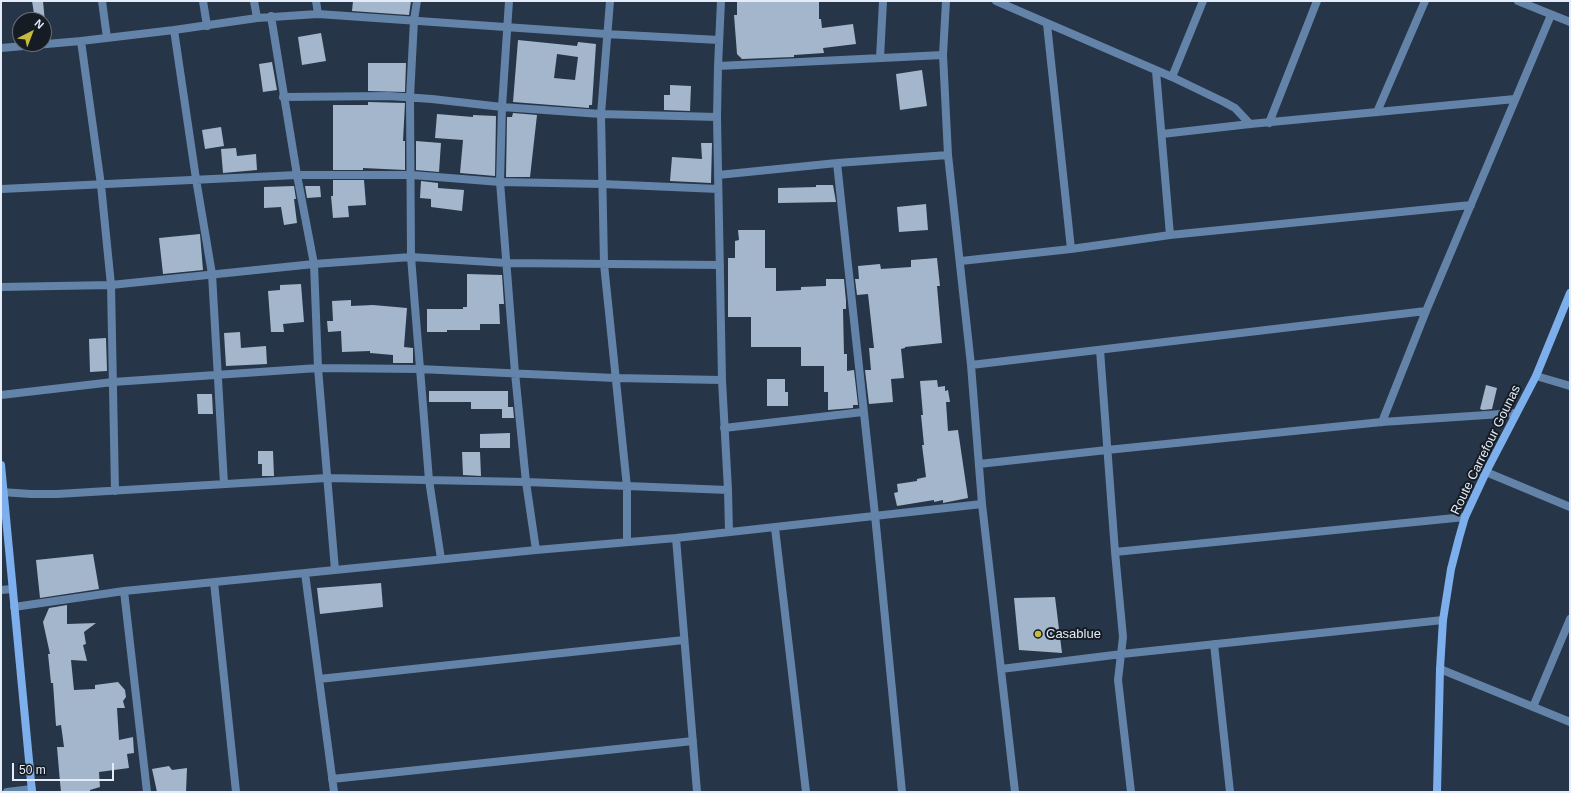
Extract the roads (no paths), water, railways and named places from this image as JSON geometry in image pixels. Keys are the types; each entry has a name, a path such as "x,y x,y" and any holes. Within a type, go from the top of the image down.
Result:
{"main road":[{"name":"Route Carrefour Gounas","path":"1437,792 1440,669 1443,620 1450,569 1465,517 1486,472 1536,376 1570,293"},
{"path":"1,465 2,492 32,791"}],"street":[{"path":"102,1 108,38"},
{"path":"203,1 207,26"},
{"path":"254,1 257,18"},
{"path":"316,1 318,14"},
{"path":"417,1 414,20 410,97 412,175 411,257 429,480 441,559"},
{"path":"509,1 502,107 500,182 515,373 526,482 536,550"},
{"path":"610,1 606,34 601,114 604,264 626,487 627,542"},
{"path":"721,1 717,118 718,189 722,380 729,532"},
{"path":"880,58 883,1"},
{"path":"946,1 943,55 948,155 961,261 982,504 1015,792"},
{"path":"996,1 1172,77 1235,108 1250,124"},
{"path":"1172,77 1203,1"},
{"path":"1268,123 1317,1"},
{"path":"1377,112 1425,1"},
{"path":"1518,1 1570,22"},
{"path":"1,48 108,38 207,26 271,16 318,14 606,34 719,40"},
{"path":"1382,422 1426,311 1551,15"},
{"path":"271,16 297,175 314,264 318,368 335,570"},
{"path":"1047,24 1071,249"},
{"path":"174,30 212,274 216,375 224,484"},
{"path":"81,41 100,185 111,285 115,491"},
{"path":"718,66 943,55"},
{"path":"1156,71 1170,235"},
{"path":"284,97 410,97 502,107 601,114 717,118"},
{"path":"1162,134 1250,124 1515,99"},
{"path":"718,175 837,163 948,155"},
{"path":"837,163 875,515 902,792"},
{"path":"1,189 297,175 412,175 500,182 602,184 718,189"},
{"path":"961,261 1071,249 1170,235 1471,205"},
{"path":"1,287 111,285 314,264 411,257 506,263 720,265"},
{"path":"971,365 1426,311"},
{"path":"1100,350 1115,552 1122,620 1122,654 1118,680 1131,792"},
{"path":"1,395 114,382 318,368 419,369 615,378 722,380"},
{"path":"1536,376 1570,386"},
{"path":"724,428 863,412"},
{"path":"979,464 1382,422 1516,413"},
{"path":"1486,472 1570,507"},
{"path":"2,492 31,494 115,491 327,478 526,482 728,490"},
{"path":"14,607 124,592 214,582 441,559 676,538 982,504"},
{"path":"1115,552 1465,517"},
{"path":"774,528 806,792"},
{"path":"676,538 697,792"},
{"path":"305,573 334,792"},
{"path":"214,582 236,792"},
{"path":"1,590 12,589"},
{"path":"124,592 147,792"},
{"path":"1533,707 1570,619"},
{"path":"1001,669 1122,654 1443,620"},
{"path":"319,679 684,640"},
{"path":"1214,644 1230,792"},
{"path":"1440,669 1570,722"},
{"path":"332,779 693,741"},
{"path":"8,792 32,791"}],"place":[{"name":"Casablue","path":"1038,634"}]}
